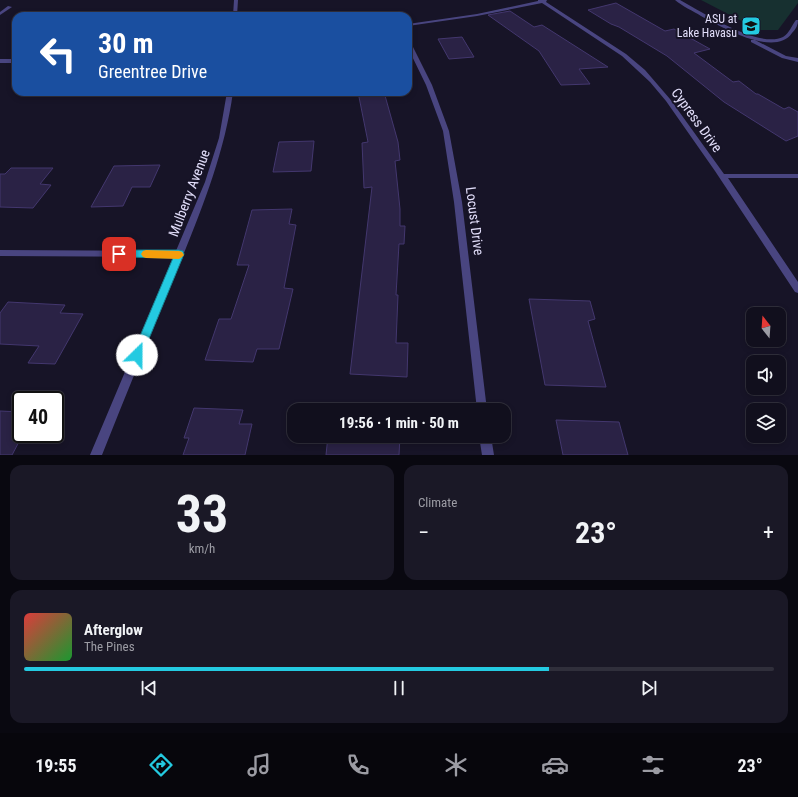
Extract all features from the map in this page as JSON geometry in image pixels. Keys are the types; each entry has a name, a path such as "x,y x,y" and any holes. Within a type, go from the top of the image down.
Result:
{"street":[{"path":"235,12 236,0"},
{"path":"412,24 477,16 544,0"},
{"name":"Cypress Drive","path":"544,0 635,62 653,81 723,176 798,289"},
{"path":"677,0 782,56 798,60"},
{"path":"0,14 10,7"},
{"path":"738,33 761,40 781,40 787,37 798,21"},
{"name":"Locust Drive","path":"412,51 429,85 446,131 458,202 481,403"},
{"path":"0,61 12,60"},
{"name":"Mulberry Avenue","path":"96,455 202,198 219,149 228,110 230,96"},
{"path":"723,176 798,176"},
{"path":"0,253 179,254"},
{"path":"486,443 488,455"}],"green space":[{"path":"701,0 798,0 798,3 778,30 759,30"}],"building":[{"path":"616,3 665,31 674,29 710,49 694,53 733,82 739,81 756,94 784,109 789,107 798,112 798,136 786,141 724,102 667,56 588,10"},
{"path":"510,11 534,27 542,25 608,67 579,69 590,84 561,85 539,51 488,15"},
{"path":"462,37 474,57 449,59 438,39"},
{"path":"359,96 385,96 398,142 400,160 395,161 400,209 400,226 405,226 404,244 399,244 396,295 398,295 396,343 408,343 407,377 350,374 372,187 364,188 362,143 368,142"},
{"path":"314,141 311,171 273,172 279,142"},
{"path":"160,165 150,187 132,187 123,206 91,207 114,166"},
{"path":"11,168 53,168 40,184 51,185 33,208 0,207 0,174 5,174"},
{"path":"292,209 289,224 296,225 284,288 293,289 279,349 257,349 253,362 205,360 219,319 231,319 249,265 237,265 252,210"},
{"path":"529,299 590,301 595,319 588,321 606,387 545,385"},
{"path":"8,302 65,305 60,313 83,314 55,364 28,363 39,346 0,344 0,313"},
{"path":"194,408 243,410 239,424 252,424 245,455 183,455 189,438 184,438"},
{"path":"0,411 12,412 12,443 18,443 12,455 0,455"},
{"path":"556,420 619,422 628,455 563,455"},
{"path":"327,443 400,443 399,455 326,455"}],"slow traffic":[{"path":"146,254 179,255"}],"place":[{"name":"ASU at Lake Havasu","path":"751,26"}],"route":[{"path":"119,254 179,254 137,355"}]}
